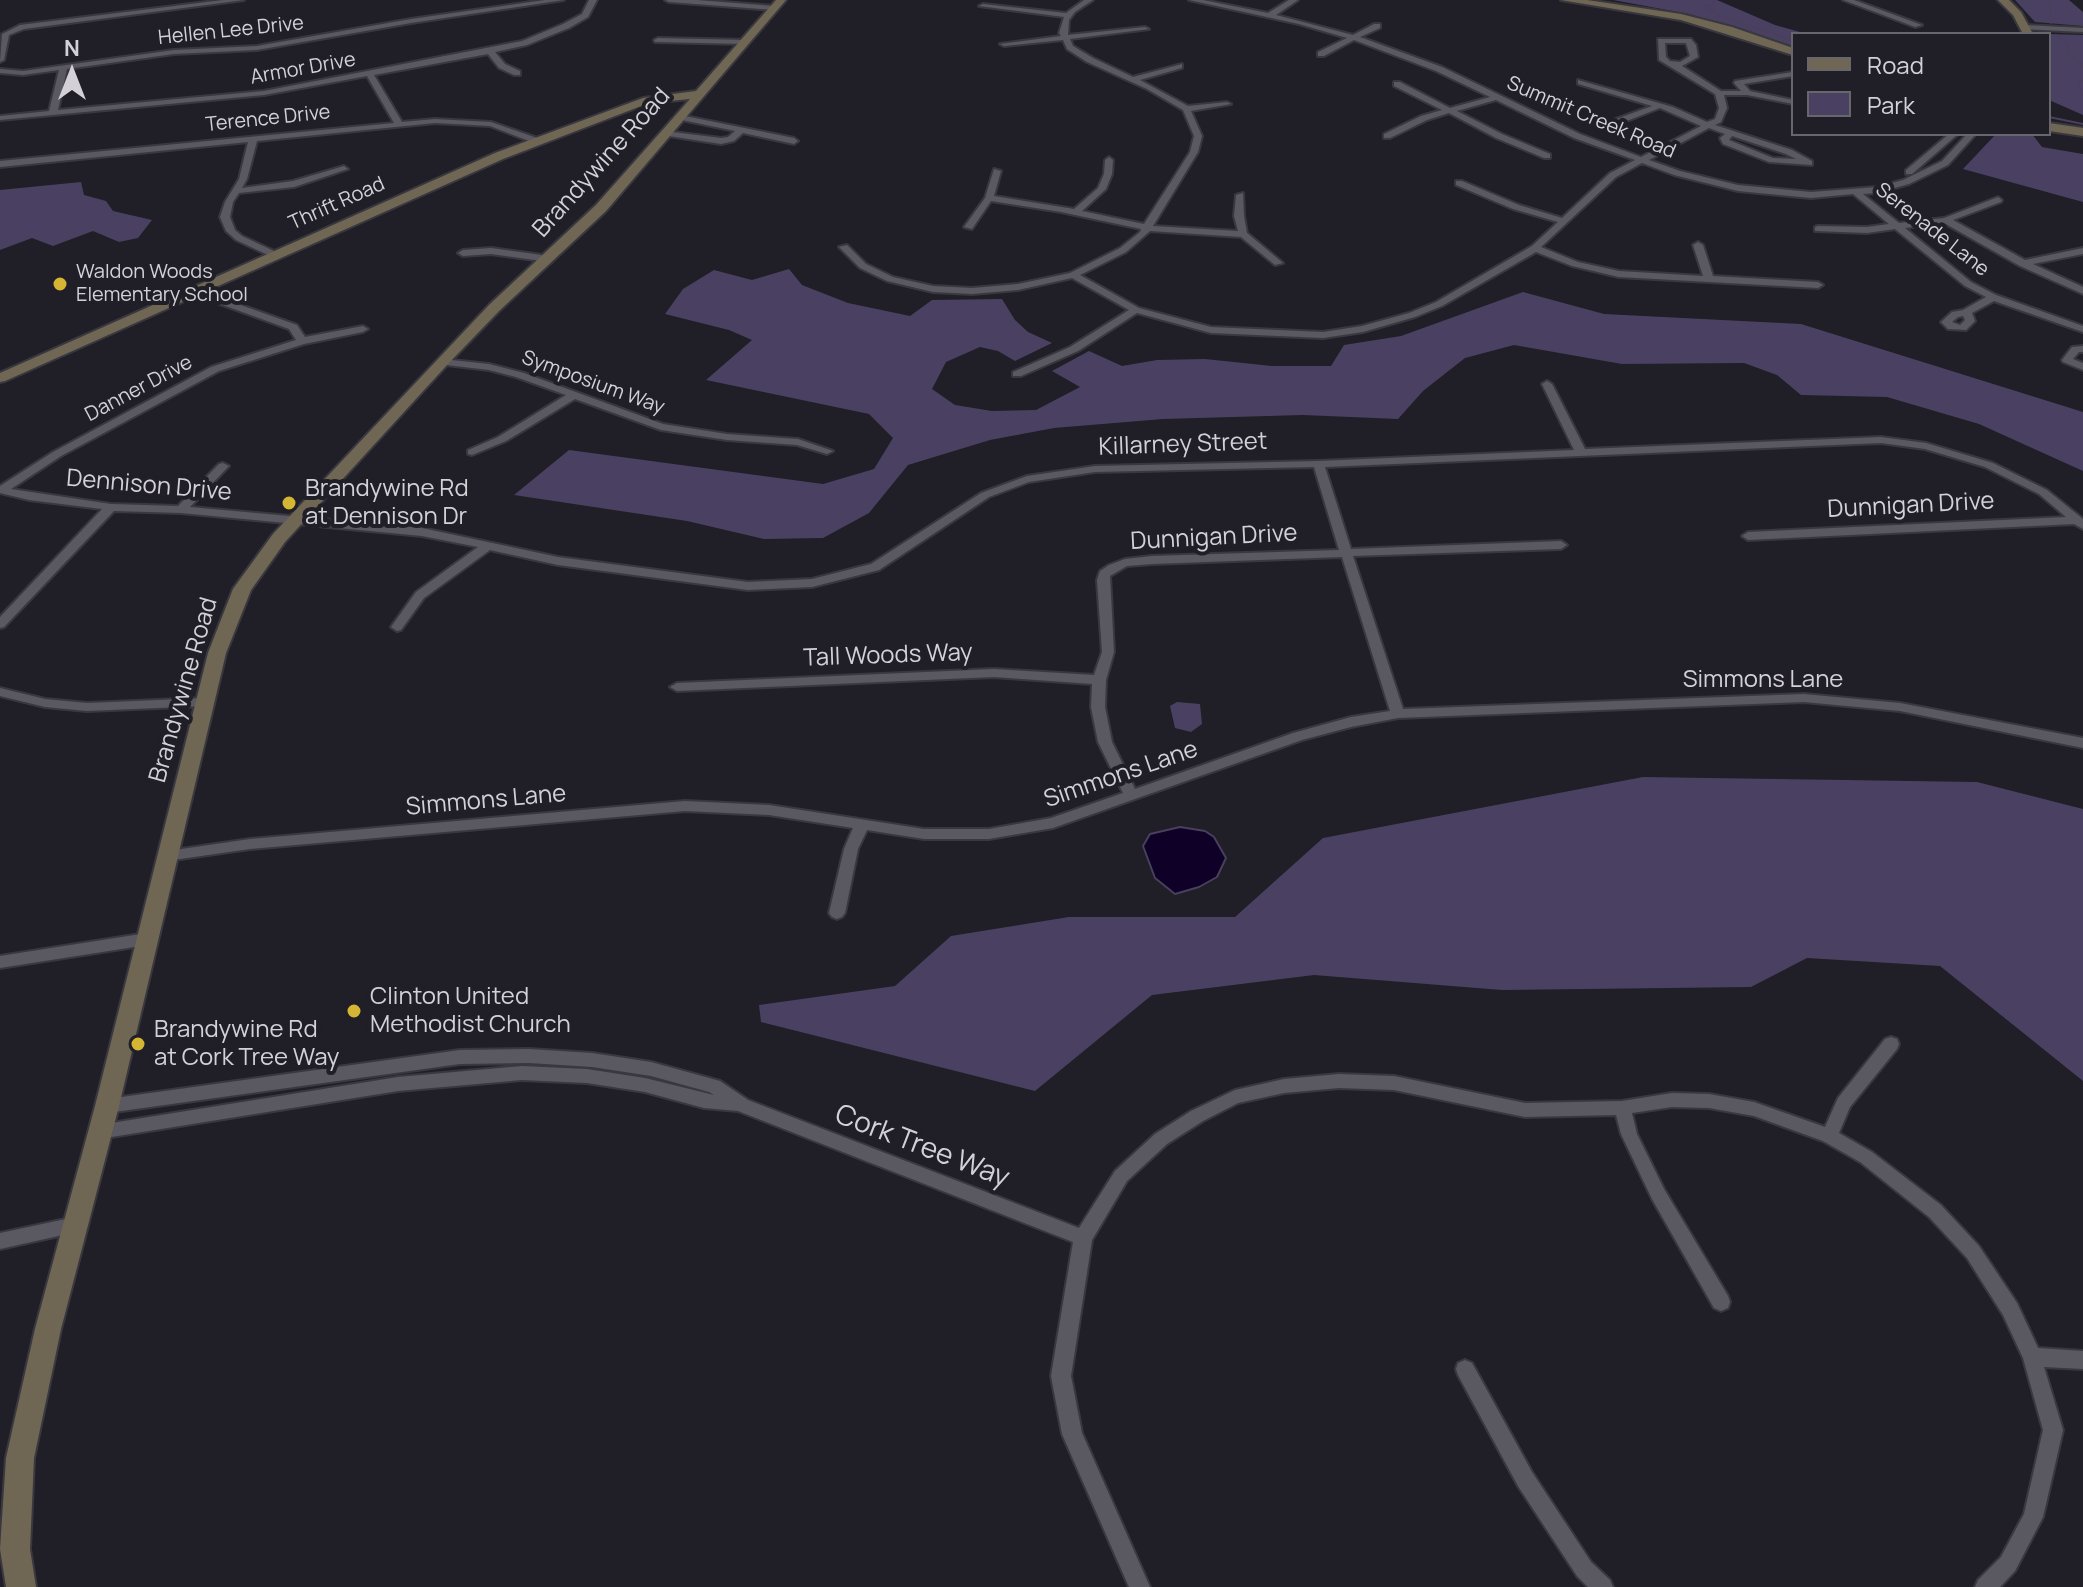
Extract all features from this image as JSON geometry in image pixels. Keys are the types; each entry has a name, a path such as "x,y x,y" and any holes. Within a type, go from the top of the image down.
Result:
{"main road":[{"path":"1566,0 1681,17 1728,29 1791,51"},
{"path":"2003,0 2026,30"},
{"name":"Brandywine Road","path":"21,1587 15,1549 10,1461 107,1106 166,856 229,615 256,566 295,521 494,308 601,208 778,4"},
{"name":"Thrift Road","path":"0,378 426,186 647,100 700,94"},
{"path":"2051,127 2083,132"}],"street":[{"path":"0,60 6,34 23,27 240,0"},
{"name":"Hellen Lee Drive","path":"0,71 12,74 174,52 257,48 379,26 560,0"},
{"name":"Armor Drive","path":"0,118 241,96 490,51 524,43 566,26 585,15 593,0"},
{"path":"669,0 778,4"},
{"path":"844,247 872,271 933,289 1003,289 1073,275 1123,250 1148,228 1197,141 1196,127 1186,109 1080,54 1066,39 1063,25 1068,15 1089,0"},
{"name":"Summit Creek Road","path":"1193,0 1270,14"},
{"name":"Summit Creek Road","path":"1205,0 1356,36 1427,60 1498,97 1643,159 1743,184 1798,190 1854,191 1917,178 1945,163 1970,136"},
{"path":"1270,14 1294,0"},
{"path":"1847,0 1918,25"},
{"path":"983,6 1068,15"},
{"path":"1321,54 1377,26"},
{"path":"1004,44 1145,29"},
{"path":"2026,30 2083,30"},
{"path":"658,40 745,42"},
{"path":"1675,65 1693,59 1692,45 1684,41 1661,41 1662,58 1719,93 1747,93 1791,102"},
{"path":"490,51 502,66 517,73"},
{"path":"1133,79 1179,66"},
{"path":"53,112 64,67"},
{"path":"370,74 399,124"},
{"path":"1747,93 1738,83 1791,74"},
{"path":"1581,82 1789,152 1809,163 1772,160 1726,142 1724,138 1731,133"},
{"path":"1397,84 1499,136 1547,156"},
{"path":"1603,89 1627,118"},
{"path":"1073,275 1136,310 1219,331 1278,335 1339,333 1384,324 1439,304 1535,248 1605,181 1710,126 1723,111 1719,93"},
{"path":"1387,136 1447,110 1498,97"},
{"path":"1186,109 1227,104"},
{"path":"1611,124 1659,106"},
{"path":"680,117 794,141"},
{"name":"Terence Drive","path":"0,164 399,124 479,122 537,141"},
{"path":"665,133 721,141 740,131"},
{"name":"Summit Creek Road","path":"1854,191 1908,173 1952,136"},
{"path":"253,139 247,170 225,212 228,225 245,242 273,254"},
{"path":"1076,212 1102,189 1109,160"},
{"path":"235,191 294,184 344,169"},
{"path":"969,227 989,198 997,171"},
{"path":"1459,183 1516,207 1564,221"},
{"name":"Serenade Lane","path":"1854,191 1946,268 1993,297 2083,329"},
{"path":"1240,195 1239,216 1243,234"},
{"path":"989,198 1148,228 1243,234 1278,263"},
{"path":"1818,229 1847,231 1946,220 1998,200"},
{"path":"1946,220 2023,264 2083,291"},
{"path":"1698,245 1709,280"},
{"path":"1535,248 1605,272 1818,285"},
{"path":"463,253 491,251 549,259"},
{"path":"2023,264 2083,251"},
{"path":"2069,283 2083,282"},
{"path":"193,291 293,327 302,341"},
{"path":"1965,313 1993,297"},
{"path":"1017,374 1074,349 1136,310"},
{"name":"Danner Drive","path":"1,490 57,454 215,369 302,341 363,329"},
{"path":"2083,349 2076,349 2067,360 2083,367"},
{"name":"Symposium Way","path":"442,362 503,370 661,427 727,437 798,442 827,451"},
{"path":"1547,384 1581,453"},
{"path":"472,452 502,439 574,395"},
{"name":"Killarney Street","path":"295,521 435,534 486,547 748,586 812,583 846,576 889,560 972,502 1027,479 1095,469 1318,464 1817,441 1897,441 1948,452 2008,473 2043,492 2079,522"},
{"path":"1318,464 1398,714"},
{"path":"181,510 223,466"},
{"name":"Dennison Drive","path":"1,490 29,497 111,507 295,521"},
{"path":"0,624 111,507"},
{"name":"Dunnigan Drive","path":"1748,536 2079,522"},
{"name":"Dunnigan Drive","path":"1132,796 1105,742 1098,707 1099,680 1108,652 1103,580 1104,574 1113,568 1125,563 1152,560 1561,545"},
{"path":"397,627 420,595 486,547"},
{"name":"Tall Woods Way","path":"677,687 994,673 1099,680"},
{"path":"0,692 45,703 87,707 205,702"},
{"name":"Simmons Lane","path":"166,856 281,841 685,806 769,810 924,834 989,834 1053,823 1298,736 1398,714 1804,698 1900,707 2083,743"},
{"path":"837,913 851,849 862,825"},
{"path":"0,962 147,939"},
{"path":"1829,1136 1844,1103 1891,1044"},
{"name":"Cork Tree Way","path":"107,1106 460,1057 529,1056 592,1060 651,1069 714,1086 742,1105 1083,1238"},
{"name":"Cork Tree Way","path":"99,1132 398,1084 522,1073 587,1076 645,1085 704,1101 742,1105"},
{"path":"1140,1587 1072,1434 1061,1376 1083,1238 1121,1176 1161,1139 1235,1097 1284,1086 1339,1081 1394,1083 1525,1110 1622,1108 1672,1100 1709,1101 1754,1109 1829,1136 1866,1157 1935,1211 1973,1252 2010,1309 2032,1357 2053,1430 2033,1517 2008,1564 1985,1587"},
{"path":"1622,1108 1629,1134 1658,1194 1721,1302"},
{"path":"0,1241 75,1225"},
{"path":"2032,1357 2083,1360"},
{"path":"1465,1369 1525,1479 1584,1569 1603,1587"}],"green space":[{"path":"1613,0 1717,0 1775,25 1800,32 1791,32 1791,45 1689,14"},
{"path":"2015,0 2069,0 2083,12 2083,26 2035,22"},
{"path":"2051,34 2083,35 2083,115 2051,101"},
{"path":"1994,136 2034,136 2042,147 2083,154 2083,202 1963,169"},
{"path":"81,182 84,195 106,201 113,211 152,220 138,238 119,242 93,231 53,246 32,238 0,250 0,190"},
{"path":"789,269 802,285 848,303 910,316 932,300 1002,299 1015,320 1028,332 1052,343 1015,361 998,351 980,347 946,362 932,389 955,405 992,411 1036,410 1080,387 1052,371 1089,351 1122,366 1157,360 1205,359 1272,366 1331,366 1344,345 1401,336 1523,292 1604,314 1801,324 2083,412 2083,471 1979,424 1887,397 1801,395 1777,375 1744,363 1622,364 1514,345 1465,358 1423,391 1398,419 1303,415 1163,419 1054,428 990,440 908,465 869,513 823,538 764,539 687,521 514,495 569,450 823,484 874,469 893,438 869,414 706,380 752,340 729,330 665,314 683,289 714,270 752,280"},
{"path":"1177,702 1200,704 1202,724 1191,732 1175,728 1170,706"},
{"path":"1643,777 1977,782 2083,809 2083,1081 1940,966 1807,958 1751,987 1502,990 1314,975 1152,995 1035,1091 761,1022 759,1005 895,986 951,936 1069,917 1235,917 1323,838"}],"shaded area":[{"path":"1180,827 1205,831 1214,837 1226,858 1217,877 1199,887 1175,894 1155,878 1143,846 1150,834"}],"waterway":[{"path":"1712,0 1716,5 1705,5 1720,16 1791,39"},
{"path":"2050,0 2051,23"},
{"path":"2056,35 2067,43 2068,53 2082,64 2083,69"},
{"path":"2083,80 2078,85 2083,95"},
{"path":"2051,117 2083,124"}],"place":[{"name":"Waldon Woods Elementary School","path":"60,284"},
{"name":"Brandywine Rd at Dennison Dr","path":"289,503"},
{"name":"Clinton United Methodist Church","path":"354,1011"},
{"name":"Brandywine Rd at Cork Tree Way","path":"138,1044"}]}
